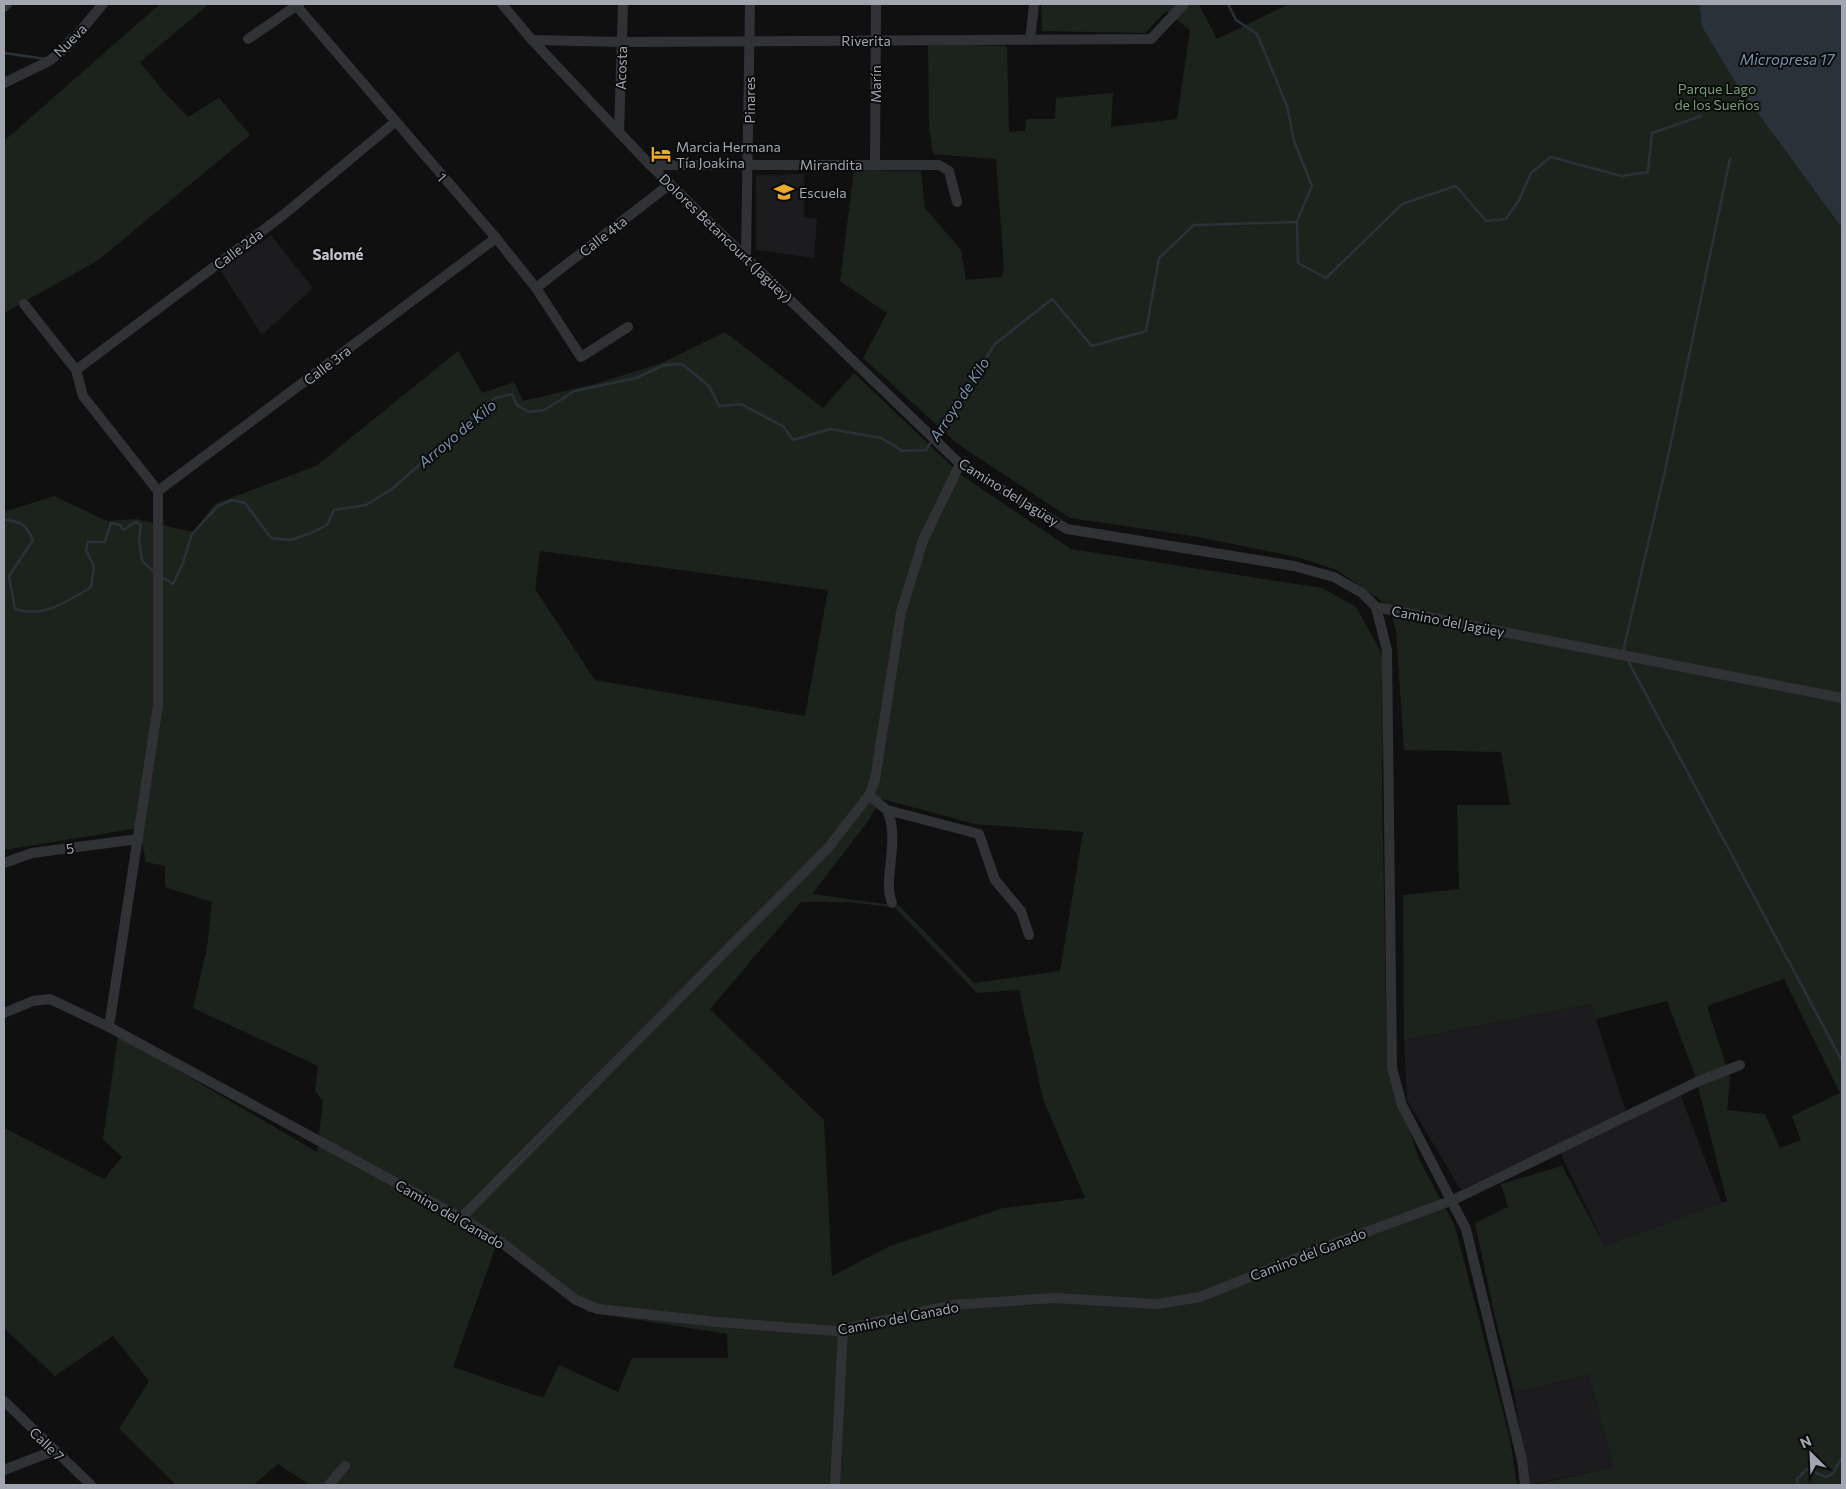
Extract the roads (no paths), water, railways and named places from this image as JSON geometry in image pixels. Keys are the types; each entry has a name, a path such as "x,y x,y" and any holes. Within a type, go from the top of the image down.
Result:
{"street":[{"path":"4,7 7,4"},
{"name":"Nueva","path":"4,83 49,61 67,47 103,4"},
{"path":"248,39 297,4"},
{"name":"1","path":"297,4 395,122 496,238 536,288 581,357 628,327"},
{"name":"Dolores Betancourt (Jagüey)","path":"502,4 532,40 650,165 746,255 938,443"},
{"name":"Acosta","path":"619,133 623,4"},
{"name":"Pinares","path":"746,255 750,4"},
{"name":"Marín","path":"875,164 876,4"},
{"path":"1030,40 1034,4"},
{"name":"Riverita","path":"532,40 622,42 1151,39 1184,4"},
{"name":"Calle 2da","path":"76,370 282,216 395,122"},
{"name":"Mirandita","path":"650,165 939,165 949,170 957,202"},
{"name":"Calle 4ta","path":"536,288 670,184"},
{"name":"Calle 3ra","path":"158,491 496,238"},
{"path":"24,304 76,370 84,396 158,491 158,705 110,1027"},
{"name":"Camino del Jagüey","path":"938,443 960,464 1068,529 1294,566 1334,577 1362,593 1376,607 1842,698"},
{"path":"461,1218 828,848 869,795 875,780 901,612 924,538 960,464"},
{"path":"1376,607 1388,650 1392,1068 1402,1105 1424,1150 1453,1200 1466,1229 1522,1460 1526,1485"},
{"path":"869,795 888,810 979,834 995,880 1021,911 1029,935"},
{"path":"888,810 893,827 890,892 892,903"},
{"name":"5","path":"4,863 32,853 138,839"},
{"name":"Camino del Ganado","path":"4,1013 33,1001 50,999 110,1027 461,1218 502,1242 576,1300 598,1309 717,1322 843,1331 953,1306 1054,1298 1157,1304 1200,1297 1314,1251 1453,1200 1699,1080 1740,1064"},
{"path":"835,1485 843,1331"},
{"name":"Calle 7","path":"4,1401 53,1451 90,1485"},
{"path":"4,1470 53,1451"},
{"path":"329,1485 345,1466"}],"water":[{"name":"Micropresa 17","path":"1699,4 1842,4 1842,228 1735,82 1702,27"}],"waterway":[{"path":"1228,4 1236,20 1257,34 1287,106 1294,141 1312,186 1297,221"},
{"path":"61,46 70,35"},
{"path":"4,53 46,59"},
{"name":"Arroyo de Kilo","path":"935,436 995,344 1052,299 1092,346 1146,331 1159,258 1194,225 1297,222 1298,263 1326,278 1402,204 1456,186 1486,221 1506,219 1519,200 1531,173 1551,157 1621,176 1648,172 1652,133 1701,116"},
{"path":"1625,654 1624,647 1665,471 1730,159"},
{"name":"Arroyo de Kilo","path":"162,577 173,584 183,563 192,534 218,506 232,500 245,503 271,538 291,540 327,525 334,510 366,505 392,489 495,398 512,394 517,405 529,412 544,410 575,391 636,378 664,365 682,364 709,386 719,406 741,404 784,427 793,440 830,429 881,438 903,451 926,450 932,440"},
{"name":"Arroyo de Kilo","path":"4,520 22,524 28,530 33,540 9,576 15,609 25,612 45,610 64,603 91,587 94,566 86,550 88,542 105,542 111,523 120,525 123,530 136,522 141,525 139,539 142,561 155,573"},
{"path":"1627,659 1842,1061"},
{"path":"1798,1485 1797,1479 1807,1469 1826,1477 1832,1474 1842,1458"}],"place":[{"name":"Marcia Hermana Tía Joakina","path":"661,154"},
{"name":"Escuela","path":"784,192"}],"district":[{"name":"Salomé","path":"338,254"}],"park label":[{"name":"Parque Lago de los Sueños","path":"1717,96"}]}
